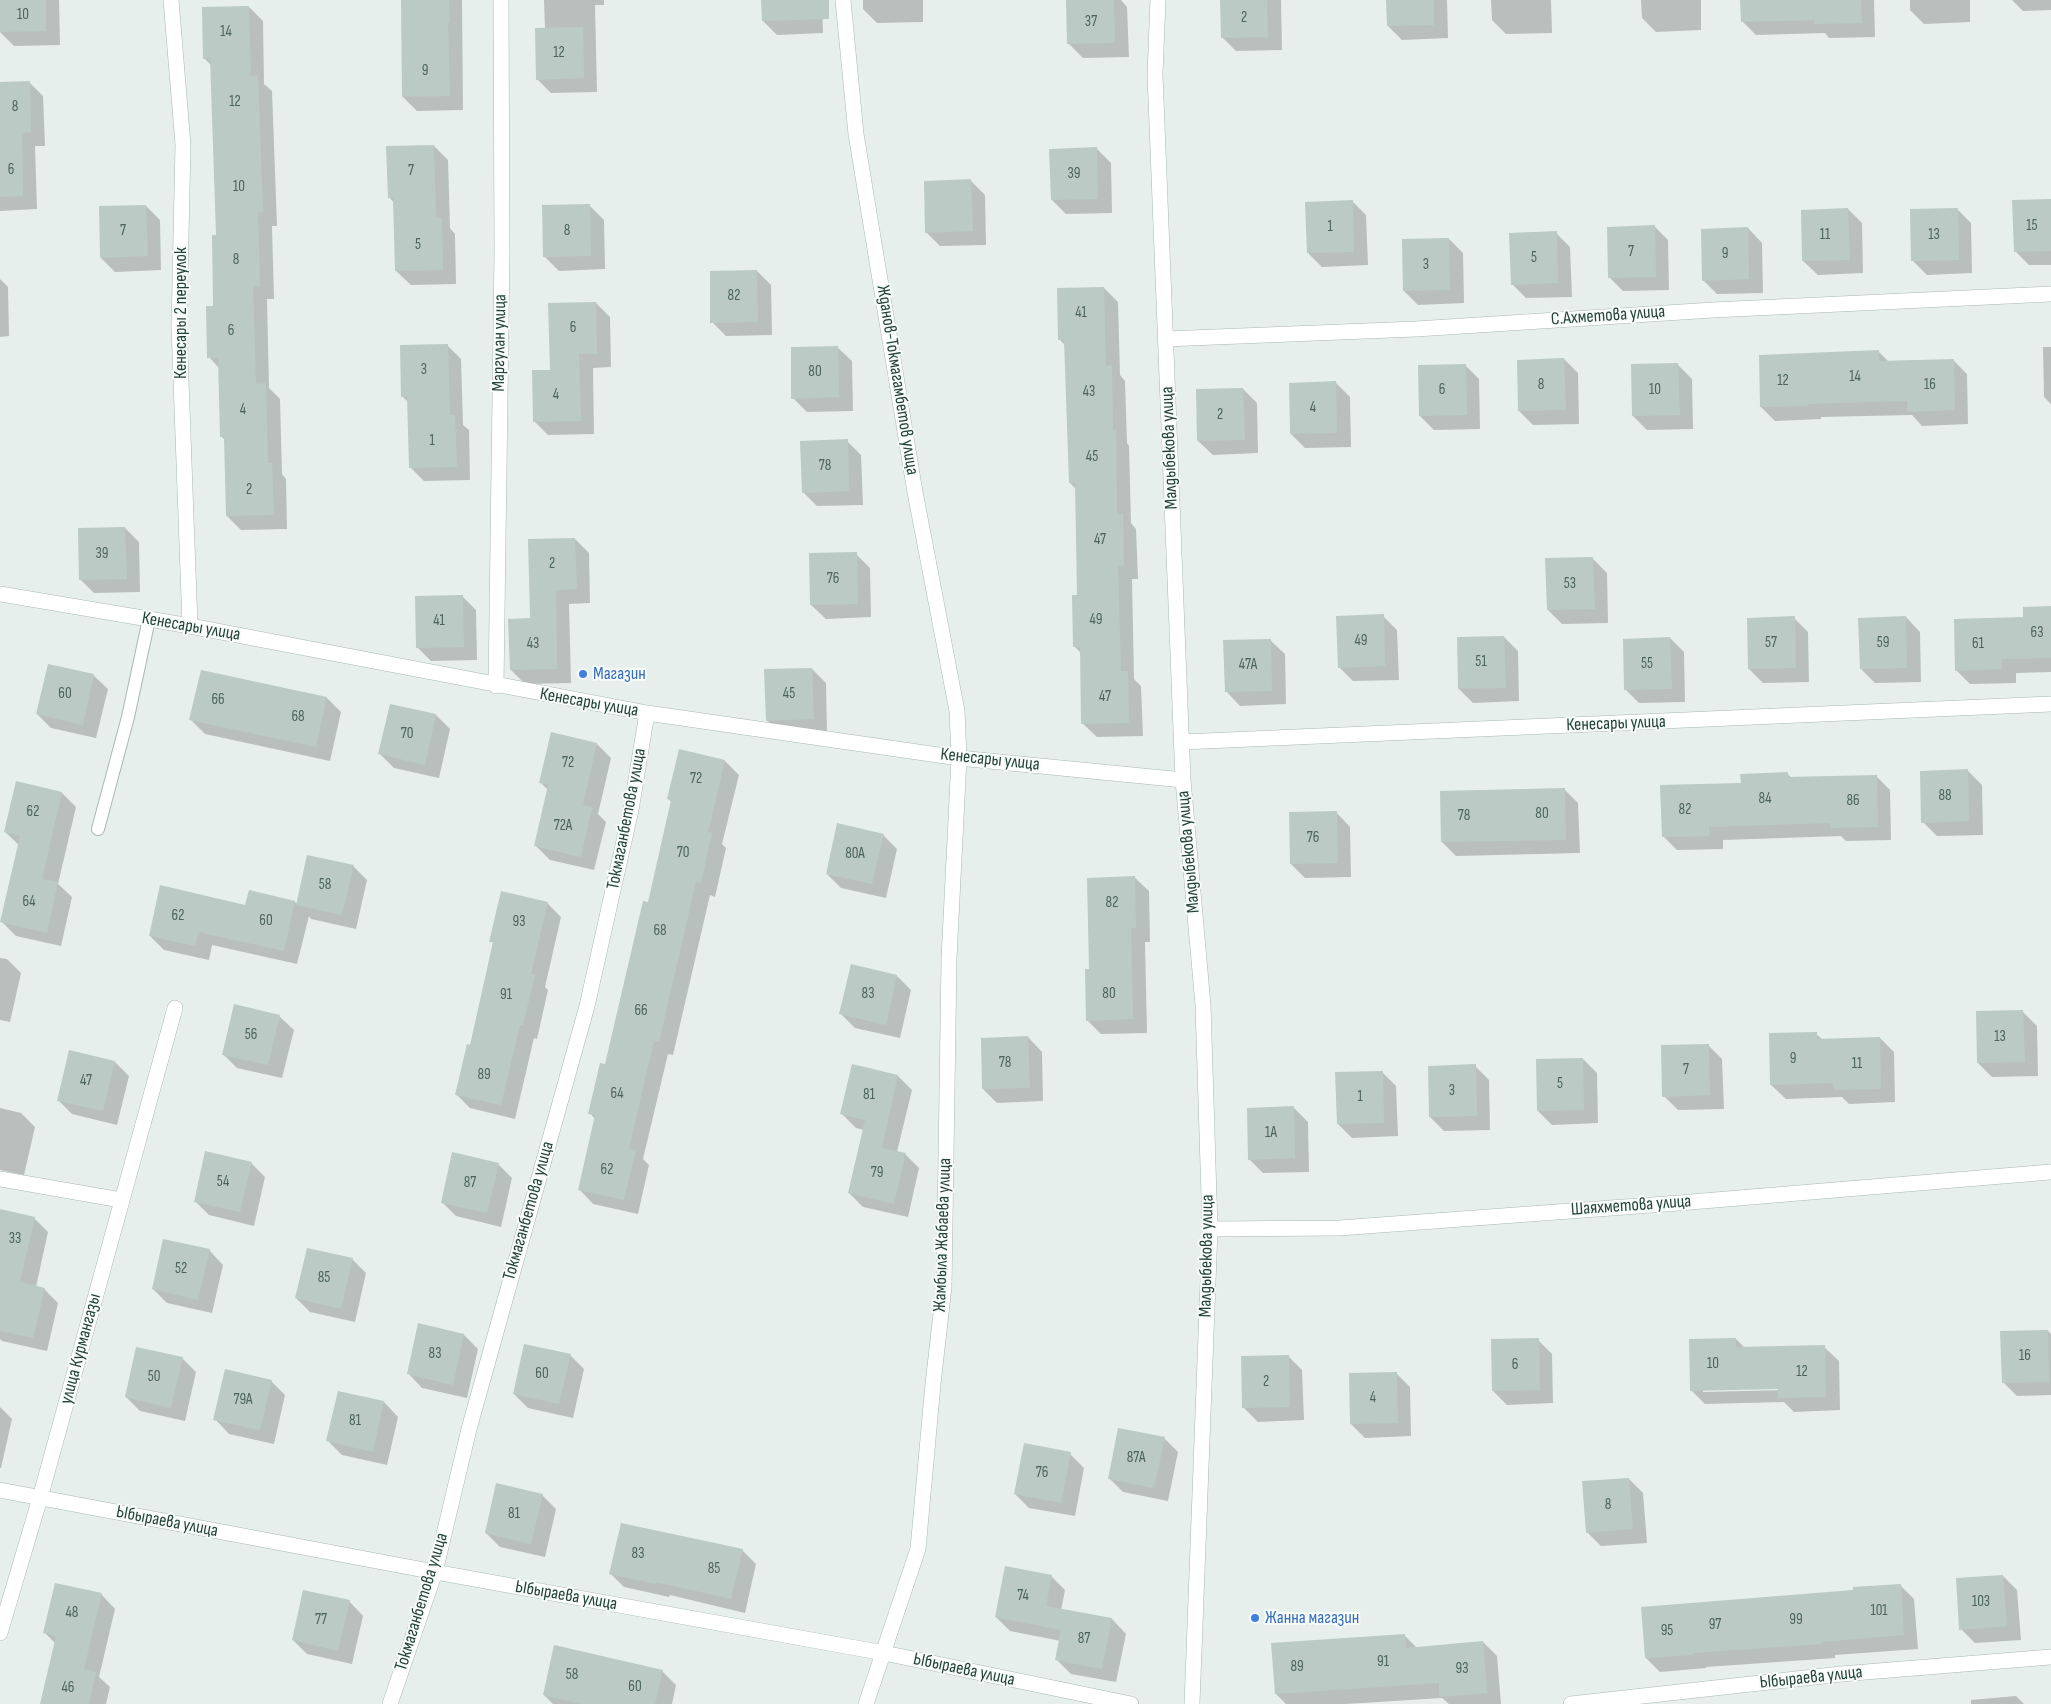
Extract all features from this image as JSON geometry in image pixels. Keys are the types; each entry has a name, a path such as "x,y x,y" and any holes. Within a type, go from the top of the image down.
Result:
{"street":[{"name":"Кенесары 2 переулок","path":"172,0 184,145 179,326 190,626"},
{"name":"Маргулан улица","path":"496,686 502,254 501,0"},
{"name":"Жданов-Токмагамбетов улица","path":"843,0 856,134 915,492 957,711 959,758"},
{"name":"Малдыбекова улица","path":"1158,0 1155,74 1183,780 1203,1005 1210,1229 1192,1704"},
{"name":"С.Ахметова улица","path":"1165,339 1416,329 1713,310 2051,294"},
{"name":"Кенесары улица","path":"0,594 190,626 496,686 647,713 959,758 1183,780"},
{"name":"Кенесары улица","path":"1182,742 2051,704"},
{"name":"Токмаганбетова улица","path":"390,1704 435,1572 469,1429 587,1006 631,810 647,713"},
{"name":"Жамбыла Жабаева улица","path":"866,1704 918,1549 944,1287 949,959 959,758"},
{"name":"улица Курмангазы","path":"0,1633 40,1498 175,1008"},
{"name":"Шаяхметова улица","path":"1210,1229 1339,1228 1679,1203 2051,1172"},
{"path":"0,1179 122,1200"},
{"name":"Ыбыраева улица","path":"0,1490 435,1572 884,1653 1131,1704"},
{"name":"Ыбыраева улица","path":"1571,1704 1841,1674 2051,1656"}],"lane":[{"path":"98,829 128,717 149,619"}],"building":[{"path":"0,0 46,0 46,31 0,32"},
{"path":"401,0 449,0 450,96 402,97"},
{"path":"761,0 829,0 829,19 762,21"},
{"path":"1066,0 1114,0 1115,43 1067,44"},
{"path":"1220,0 1267,0 1268,37 1221,38"},
{"path":"1386,0 1434,0 1434,25 1387,26"},
{"path":"1740,0 1861,0 1862,23 1814,24 1814,20 1741,22"},
{"path":"249,6 251,76 258,75 263,212 258,212 260,286 253,286 256,384 266,383 268,463 272,463 274,515 226,516 224,436 220,437 218,358 207,358 206,306 213,306 212,235 216,235 210,58 203,59 202,7"},
{"path":"583,27 584,78 536,80 535,28"},
{"path":"30,81 31,132 22,133 23,196 0,197 0,82"},
{"path":"434,145 436,218 442,218 443,270 395,271 393,198 388,198 386,146"},
{"path":"1097,147 1098,199 1051,200 1049,149"},
{"path":"971,179 973,231 925,233 924,181"},
{"path":"2051,199 2051,251 2014,252 2012,200"},
{"path":"1353,200 1354,252 1307,253 1305,202"},
{"path":"590,204 591,256 543,257 542,205"},
{"path":"146,205 148,256 100,258 99,206"},
{"path":"1848,208 1850,260 1802,261 1801,210"},
{"path":"1958,208 1959,260 1911,261 1910,209"},
{"path":"1655,225 1656,277 1608,278 1607,227"},
{"path":"1748,227 1749,279 1702,281 1701,229"},
{"path":"1557,231 1558,283 1511,285 1509,233"},
{"path":"1449,238 1450,290 1403,291 1402,239"},
{"path":"757,270 758,322 710,323 710,271"},
{"path":"1104,287 1106,366 1112,365 1113,430 1116,430 1117,514 1123,514 1124,565 1118,566 1121,671 1128,671 1129,723 1081,724 1080,647 1073,647 1072,595 1077,595 1075,483 1069,483 1064,340 1058,340 1057,288"},
{"path":"596,302 597,354 579,354 581,421 533,422 532,370 550,370 548,303"},
{"path":"448,344 450,415 455,415 457,467 409,468 407,397 401,397 400,345"},
{"path":"838,346 839,397 791,399 791,347"},
{"path":"1879,350 1879,361 1954,359 1955,410 1907,412 1907,401 1760,407 1759,355"},
{"path":"1564,358 1566,410 1518,411 1517,360"},
{"path":"1678,363 1680,415 1632,416 1631,364"},
{"path":"1466,364 1467,415 1419,416 1418,365"},
{"path":"1336,381 1337,433 1290,434 1289,383"},
{"path":"1243,388 1245,440 1197,441 1196,389"},
{"path":"848,439 849,491 802,493 800,441"},
{"path":"125,527 127,579 79,580 78,528"},
{"path":"575,538 577,589 556,590 557,669 510,670 508,619 530,618 528,539"},
{"path":"857,552 858,604 810,605 809,553"},
{"path":"1593,557 1595,609 1547,610 1545,558"},
{"path":"463,595 464,647 416,648 415,596"},
{"path":"2051,606 2051,658 2002,659 2002,669 1955,671 1954,619 2023,617 2023,607"},
{"path":"1384,614 1385,666 1338,668 1336,616"},
{"path":"1795,616 1796,668 1748,669 1747,618"},
{"path":"1906,616 1907,668 1860,669 1858,618"},
{"path":"1504,636 1506,688 1458,689 1457,637"},
{"path":"1670,637 1672,689 1624,690 1623,639"},
{"path":"1271,639 1272,691 1225,692 1223,640"},
{"path":"48,664 94,674 83,725 36,714"},
{"path":"812,668 814,719 766,721 764,669"},
{"path":"201,670 327,697 316,747 189,720"},
{"path":"390,704 436,714 425,765 378,754"},
{"path":"551,732 597,743 583,805 592,807 581,857 534,846 548,785 539,783"},
{"path":"679,749 725,760 708,832 712,833 701,883 696,882 659,1042 654,1041 629,1148 636,1150 624,1200 578,1190 595,1115 588,1114 600,1063 605,1064 643,901 648,902 671,800 667,799"},
{"path":"1968,769 1969,821 1921,823 1920,771"},
{"path":"1788,772 1788,777 1877,775 1878,827 1830,828 1830,823 1709,827 1709,836 1662,837 1660,785 1741,783 1740,774"},
{"path":"16,781 62,792 42,879 58,882 47,933 0,922 20,836 4,832"},
{"path":"1565,788 1566,840 1441,842 1440,791"},
{"path":"1337,811 1338,863 1290,864 1289,812"},
{"path":"837,823 884,834 872,884 826,874"},
{"path":"307,855 354,865 342,915 296,905"},
{"path":"1135,876 1136,928 1131,928 1133,1019 1086,1021 1085,969 1089,969 1087,878"},
{"path":"160,885 245,905 249,890 295,901 284,951 198,932 195,946 149,936"},
{"path":"501,891 548,902 531,974 535,975 523,1025 520,1025 501,1105 455,1095 467,1044 470,1045 493,942 489,942"},
{"path":"851,964 897,975 886,1025 839,1014"},
{"path":"234,1004 280,1015 268,1065 222,1055"},
{"path":"2023,1010 2025,1062 1977,1063 1976,1011"},
{"path":"1817,1032 1817,1039 1880,1037 1881,1089 1834,1090 1833,1083 1770,1085 1769,1033"},
{"path":"1028,1036 1030,1088 982,1089 981,1038"},
{"path":"1709,1044 1710,1095 1662,1097 1661,1045"},
{"path":"69,1050 115,1061 103,1111 57,1101"},
{"path":"1583,1058 1584,1110 1537,1111 1536,1059"},
{"path":"852,1064 898,1075 882,1148 906,1153 894,1204 848,1193 865,1120 840,1114"},
{"path":"1476,1064 1477,1116 1429,1117 1428,1066"},
{"path":"1383,1071 1384,1123 1337,1124 1335,1072"},
{"path":"1294,1106 1295,1158 1248,1160 1247,1108"},
{"path":"205,1151 252,1162 240,1212 194,1202"},
{"path":"452,1152 499,1163 487,1213 441,1203"},
{"path":"0,1209 35,1217 20,1282 45,1288 33,1338 0,1331"},
{"path":"163,1239 210,1249 198,1300 152,1289"},
{"path":"307,1248 353,1258 341,1309 295,1298"},
{"path":"418,1323 464,1334 453,1385 407,1374"},
{"path":"2048,1330 2049,1382 2002,1383 2000,1331"},
{"path":"1539,1338 1540,1390 1492,1391 1491,1339"},
{"path":"1736,1338 1736,1347 1825,1345 1826,1397 1778,1398 1778,1389 1690,1391 1689,1339"},
{"path":"524,1344 571,1354 559,1404 513,1394"},
{"path":"136,1347 183,1357 171,1408 125,1397"},
{"path":"1289,1355 1290,1407 1242,1408 1241,1356"},
{"path":"225,1369 272,1380 260,1430 213,1420"},
{"path":"1397,1372 1398,1423 1350,1424 1349,1373"},
{"path":"338,1391 384,1401 373,1452 326,1441"},
{"path":"1118,1428 1165,1437 1154,1488 1108,1479"},
{"path":"1024,1443 1071,1452 1061,1503 1014,1494"},
{"path":"1629,1478 1633,1529 1586,1533 1582,1481"},
{"path":"496,1483 543,1494 531,1544 485,1533"},
{"path":"621,1523 743,1549 731,1599 656,1582 655,1584 609,1574"},
{"path":"1005,1566 1052,1575 1046,1606 1112,1618 1102,1669 1055,1660 1061,1630 995,1617"},
{"path":"2003,1575 2007,1626 1959,1630 1956,1578"},
{"path":"55,1583 102,1593 84,1669 96,1672 89,1704 40,1704 56,1636 43,1633"},
{"path":"1901,1584 1904,1635 1822,1642 1822,1644 1645,1658 1641,1607 1853,1590 1853,1587"},
{"path":"303,1590 350,1600 338,1651 292,1640"},
{"path":"1405,1634 1406,1648 1483,1641 1487,1693 1439,1697 1439,1683 1275,1694 1271,1643"},
{"path":"554,1645 663,1670 655,1704 581,1704 543,1695"}],"place":[{"name":"Магазин","path":"583,674"},
{"name":"Жанна магазин","path":"1255,1618"}]}
